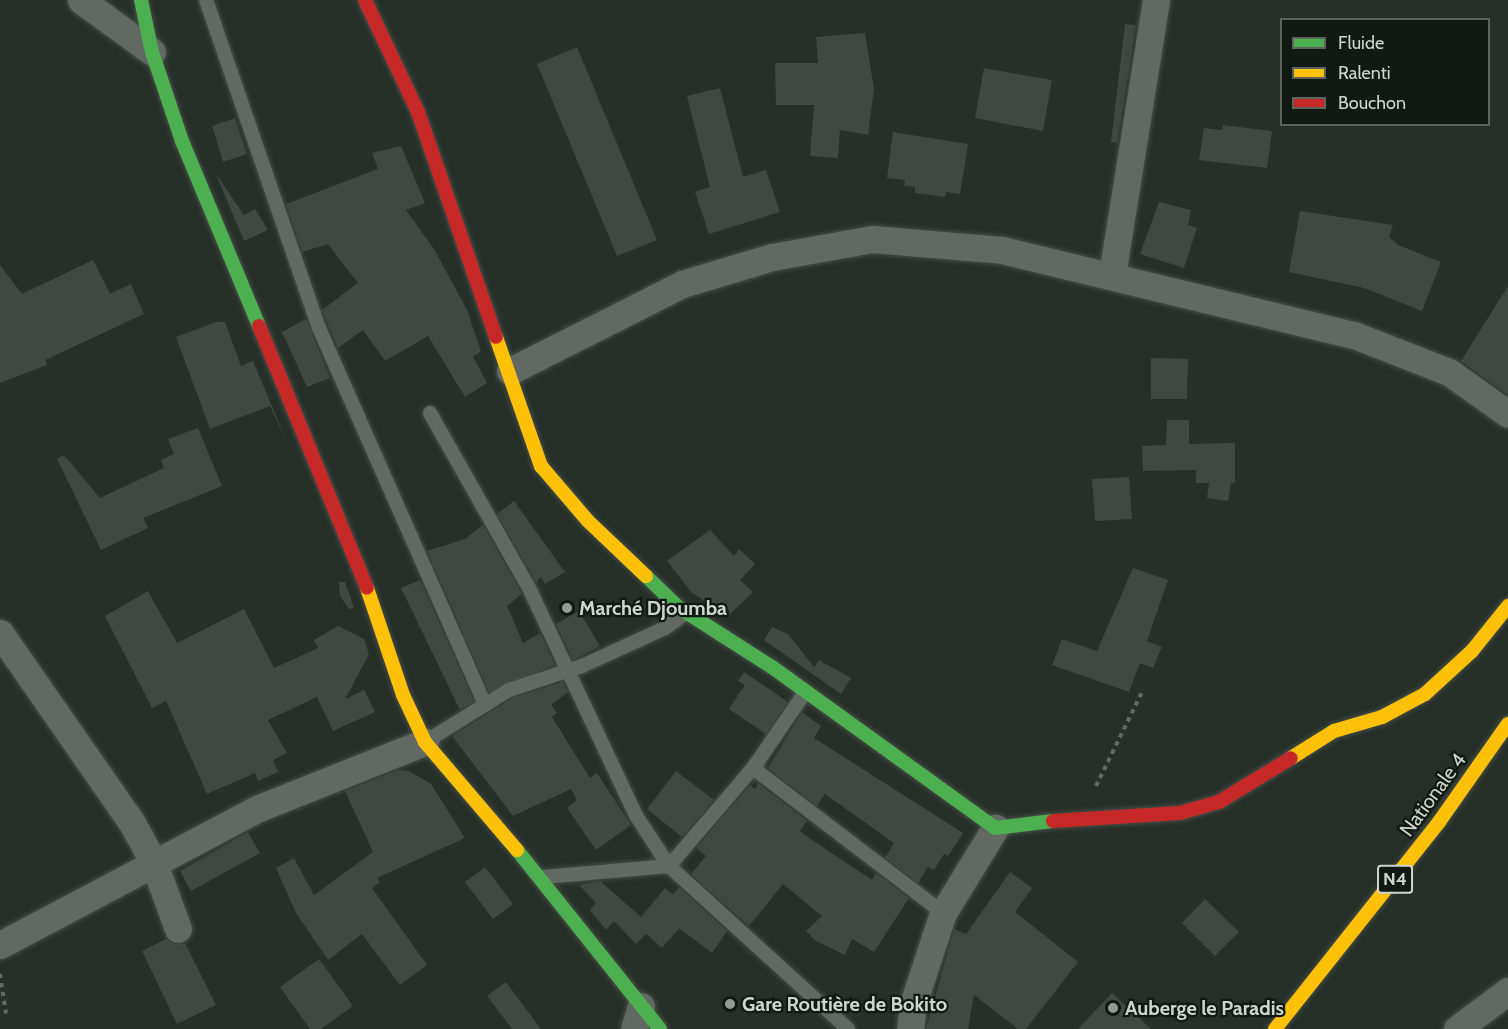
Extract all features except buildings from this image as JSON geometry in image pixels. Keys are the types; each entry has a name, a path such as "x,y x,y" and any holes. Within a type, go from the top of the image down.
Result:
{"main road":[{"path":"141,0 152,52 264,345 357,560 403,695 425,742 541,878 637,1017 660,1029"},
{"path":"365,0 418,112 510,370 541,466 588,521 687,612 806,691 995,828 1081,817 1180,813 1219,802 1334,731 1382,717 1425,694 1472,651 1508,606"},
{"name":"Nationale 4","path":"1275,1029 1439,822 1508,724"}],"street":[{"path":"81,0 152,52"},
{"path":"1112,275 1134,162 1156,0"},
{"path":"510,370 682,284 772,257 872,239 1002,250 1354,335 1449,372 1508,414"},
{"path":"0,633 132,823 154,863 178,929"},
{"path":"0,945 260,808 425,742"},
{"path":"910,1029 913,1004 943,913 995,828"},
{"path":"1457,1029 1508,991"}],"lane":[{"path":"206,0 319,328 485,705"},
{"path":"430,413 529,588 638,817 669,866 848,1029"},
{"path":"425,742 510,690 568,672 665,628 687,612"},
{"path":"541,878 669,866 753,768 806,691"},
{"path":"753,768 943,913"}],"path":[{"path":"1081,817 1143,690"},
{"path":"0,974 6,1014"}],"traffic: fast":[{"path":"141,0 152,52 182,141 259,326"},
{"path":"646,576 678,607 772,667 995,828 1053,821"},
{"path":"517,850 660,1029"}],"traffic: slow":[{"path":"496,337 541,466 588,521 646,576"},
{"path":"367,588 403,695 425,742 517,850"},
{"path":"1291,758 1334,731 1382,717 1425,694 1472,651 1508,606"},
{"path":"1275,1029 1439,822 1508,724"}],"traffic: jam":[{"path":"365,0 418,112 496,337"},
{"path":"259,326 367,588"},
{"path":"1053,821 1180,813 1219,802 1291,758"}],"place":[{"name":"Marché Djoumba","path":"567,608"},
{"name":"Gare Routière de Bokito","path":"730,1004"},
{"name":"Auberge le Paradis","path":"1113,1008"}]}
